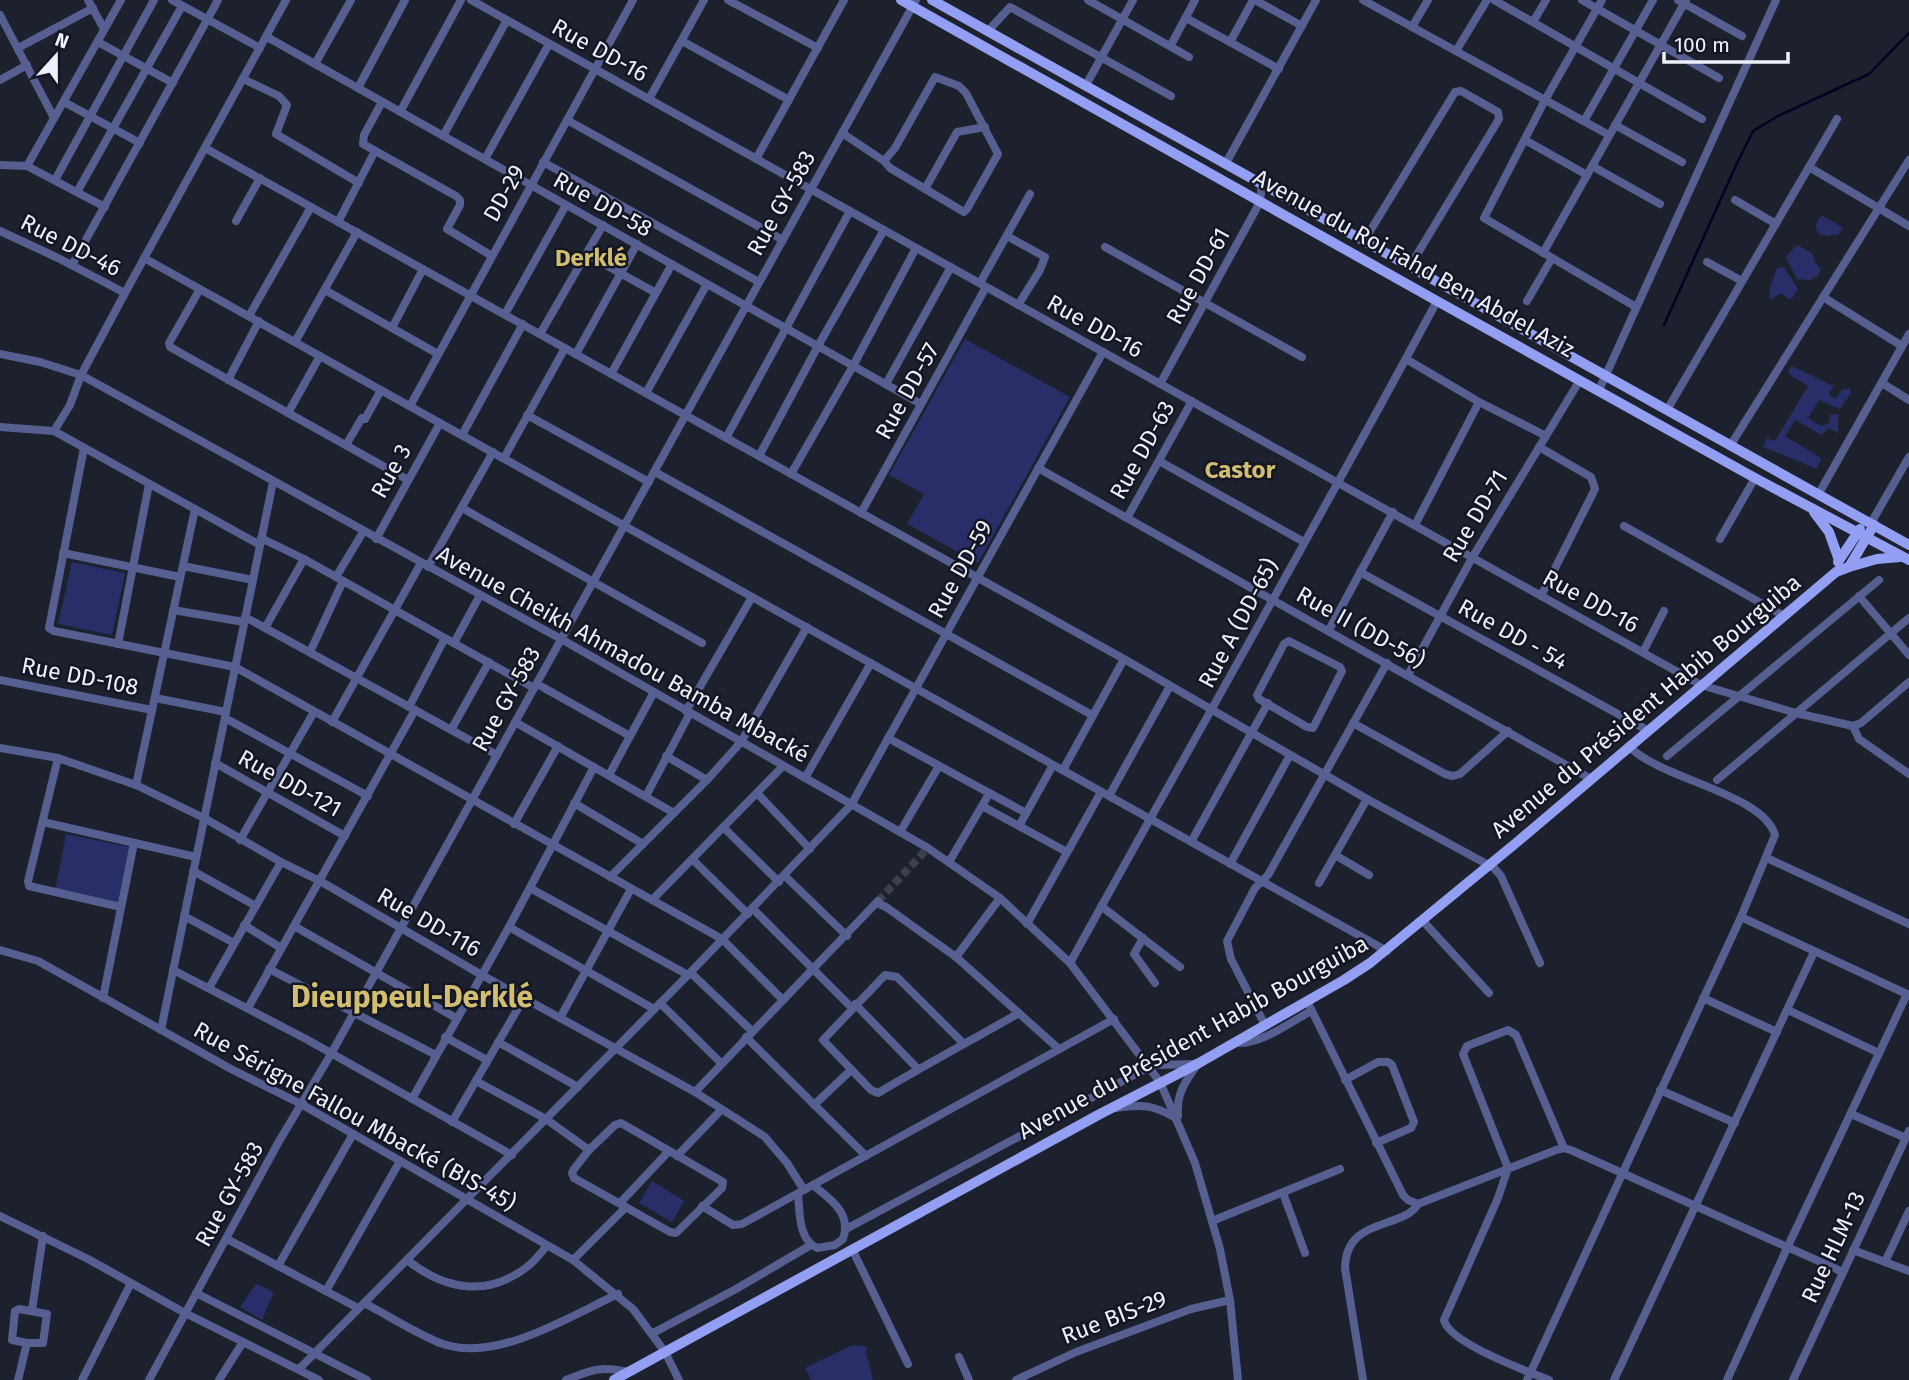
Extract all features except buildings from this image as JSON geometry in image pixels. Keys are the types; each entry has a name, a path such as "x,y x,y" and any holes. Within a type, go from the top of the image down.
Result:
{"main road":[{"name":"Avenue du Roi Fahd Ben Abdel Aziz","path":"901,0 915,3 1260,202 1755,478 1906,558"},
{"name":"Avenue du Roi Fahd Ben Abdel Aziz","path":"940,2 1909,545"},
{"path":"1810,507 1829,532 1839,560"},
{"path":"1836,572 1839,560 1870,523"},
{"path":"1849,567 1862,535"},
{"name":"Avenue du Président Habib Bourguiba","path":"614,1380 1232,1042 1309,1006 1387,951 1836,572 1877,559 1906,558"}],"street":[{"path":"27,166 121,0"},
{"path":"55,180 154,0"},
{"path":"172,0 260,48"},
{"path":"72,265 218,0"},
{"path":"54,431 70,405 81,375 125,293 286,0"},
{"path":"315,64 351,0"},
{"path":"358,88 405,0"},
{"path":"400,112 461,0"},
{"name":"Rue DD-16","path":"471,0 1701,685 1796,713 1853,726"},
{"name":"DD-29","path":"410,406 632,0"},
{"path":"649,99 705,0"},
{"path":"728,0 817,48"},
{"path":"756,159 844,0"},
{"path":"1088,0 1189,57"},
{"path":"1086,86 1133,0"},
{"path":"1171,46 1195,0"},
{"path":"1230,42 1254,0 1302,26"},
{"path":"1226,163 1316,0"},
{"path":"1363,0 1374,3 1412,27 1609,135"},
{"path":"1412,27 1428,0"},
{"path":"1456,51 1487,0"},
{"path":"1494,0 1702,119"},
{"path":"1533,22 1546,0"},
{"path":"1582,0 1719,78"},
{"path":"1602,0 1545,100 1484,218 1636,307"},
{"path":"1584,121 1653,0"},
{"path":"1599,390 1776,0"},
{"path":"1543,253 1661,45 1683,1 1742,36"},
{"name":"Rue GY-583","path":"149,1380 915,3"},
{"path":"18,48 90,4 104,29"},
{"path":"77,192 182,6"},
{"path":"988,31 1010,7 1171,96"},
{"path":"0,15 54,118"},
{"path":"1185,18 1279,69"},
{"path":"443,136 507,20"},
{"name":"Rue DD-58","path":"267,37 922,404"},
{"path":"682,41 789,100"},
{"path":"98,42 173,83"},
{"path":"485,159 549,44"},
{"path":"0,80 27,65"},
{"path":"842,133 890,167 960,211 967,209 999,154 963,89 935,77 895,148 884,161"},
{"path":"243,79 279,96 288,105 276,134 359,183"},
{"path":"1364,241 1455,92 1461,91 1498,112 1499,119 1410,266"},
{"path":"64,102 140,143"},
{"path":"382,102 362,140 363,144 456,196 460,205 447,229 492,256"},
{"path":"1667,410 1837,119"},
{"path":"567,120 783,240"},
{"path":"1615,125 1682,162"},
{"path":"925,189 957,132 985,128"},
{"path":"1525,140 1587,175"},
{"path":"205,148 1489,865 1501,876 1539,963"},
{"path":"338,222 375,151"},
{"path":"1730,446 1909,160"},
{"path":"543,162 759,282"},
{"path":"0,164 27,166 105,207"},
{"path":"1592,166 1660,204"},
{"path":"1809,167 1909,226"},
{"path":"236,221 260,178"},
{"name":"Rue DD-61","path":"1160,384 1260,202 1262,184"},
{"name":"Rue DD-57","path":"861,513 922,404 1030,194"},
{"path":"1735,200 1776,224"},
{"path":"505,314 566,205"},
{"path":"249,316 311,206"},
{"path":"726,438 850,211"},
{"path":"540,334 603,225"},
{"path":"759,456 884,230"},
{"name":"Rue DD-46","path":"0,231 125,293"},
{"path":"295,342 358,232"},
{"path":"1007,236 1045,257 1018,305"},
{"path":"576,354 637,244"},
{"path":"1105,247 1302,357"},
{"path":"791,474 916,248"},
{"path":"586,254 656,293"},
{"path":"144,258 1387,951"},
{"path":"1527,301 1552,258"},
{"path":"1707,262 1742,281"},
{"path":"611,374 672,264"},
{"path":"886,384 951,267"},
{"path":"392,328 423,269"},
{"path":"646,393 708,284"},
{"path":"200,289 169,343 170,347 408,480"},
{"path":"325,290 438,354"},
{"path":"1823,297 1902,346"},
{"name":"Rue A (DD-65)","path":"1070,963 1212,711 1272,598 1339,483 1437,301"},
{"path":"228,380 259,321"},
{"path":"462,435 523,324"},
{"path":"1818,495 1909,334"},
{"path":"504,458 565,348"},
{"name":"Rue DD-59","path":"299,1369 690,974 851,805 1102,352"},
{"name":"Avenue Cheikh Ahmadou Bamba Mbacké","path":"0,354 40,362 81,375 479,597 561,639 900,832 1000,898 1070,963 1160,1083 1195,1163 1212,1221 1230,1300 1238,1380"},
{"path":"288,413 320,356"},
{"path":"1406,359 1479,402 1546,436"},
{"name":"Rue DD-71","path":"1408,675 1472,558 1580,380"},
{"path":"1882,383 1909,400"},
{"path":"346,445 381,390"},
{"name":"Rue DD-63","path":"1127,519 1192,401"},
{"path":"1415,525 1479,402"},
{"path":"527,415 649,482"},
{"name":"Rue 3","path":"376,539 440,423"},
{"path":"0,427 54,431 195,509 261,542 304,559 454,643 630,736"},
{"path":"1539,447 1591,477 1595,489 1541,596"},
{"path":"84,448 49,628 235,667 722,939 783,1000"},
{"path":"332,722 394,610 462,508 494,452"},
{"path":"1870,523 1909,457"},
{"path":"1159,461 1304,542"},
{"name":"Rue II (DD-56)","path":"1038,468 1591,779"},
{"path":"655,472 1092,715"},
{"path":"1720,539 1755,478"},
{"path":"161,1030 273,482"},
{"path":"118,644 149,484"},
{"path":"462,508 702,643"},
{"path":"136,785 195,509"},
{"path":"1329,630 1393,512"},
{"path":"1624,526 1784,616"},
{"path":"310,652 363,531"},
{"path":"63,553 180,576"},
{"path":"265,628 304,559"},
{"path":"183,566 253,580"},
{"name":"Rue DD - 54","path":"1360,572 1647,730"},
{"path":"1667,756 1879,580"},
{"path":"1859,596 1909,655"},
{"path":"454,643 479,597"},
{"path":"646,796 688,712 752,597"},
{"path":"173,610 245,619 497,755"},
{"path":"1643,652 1664,611"},
{"path":"1717,780 1909,618"},
{"path":"610,877 741,742 807,627"},
{"path":"248,1008 391,755 445,638"},
{"path":"1289,641 1340,667 1342,671 1313,728 1268,703 1259,699 1258,691 1284,644 1289,641"},
{"path":"1063,770 1124,659"},
{"path":"451,730 489,662"},
{"path":"805,778 871,663"},
{"path":"1265,1025 1231,959 1227,941 1255,888 1268,875 1387,663"},
{"name":"Rue DD-108","path":"0,680 152,710"},
{"path":"1909,682 1861,723 1853,726 1859,740 1909,774"},
{"path":"1027,924 1067,852 1170,686"},
{"path":"609,775 654,692"},
{"path":"155,698 225,715 368,796"},
{"path":"1191,842 1268,703"},
{"path":"240,839 314,712"},
{"path":"516,722 674,813"},
{"path":"1353,723 1452,776 1460,775 1508,731"},
{"path":"888,738 1026,813"},
{"path":"514,824 558,746"},
{"path":"1529,1376 1741,917 1775,835 1773,827 1763,815 1700,783 1643,759 1629,746"},
{"name":"Rue DD-116","path":"0,748 58,758 136,785 204,818 320,881 480,974 695,1092 765,1137 787,1163 801,1192"},
{"path":"1230,864 1290,755"},
{"path":"666,756 707,780"},
{"path":"58,758 29,886 121,907"},
{"name":"Rue DD-121","path":"215,763 345,836"},
{"path":"1019,826 1053,765"},
{"path":"652,900 783,766"},
{"path":"900,832 939,766"},
{"path":"412,1099 480,974 509,927 594,767"},
{"path":"757,793 810,849"},
{"path":"949,862 989,794"},
{"path":"1319,883 1367,799"},
{"path":"574,803 643,844"},
{"path":"982,806 1067,852"},
{"path":"43,822 196,857"},
{"path":"723,827 847,936"},
{"path":"103,998 134,843"},
{"path":"1335,855 1370,875"},
{"path":"1767,858 1909,924"},
{"path":"692,859 918,1069"},
{"path":"209,988 281,862"},
{"path":"193,871 256,906"},
{"path":"530,888 690,974 866,1156"},
{"path":"560,1018 631,889"},
{"path":"956,957 1000,898"},
{"path":"695,1092 877,902 956,957 1059,1049"},
{"path":"1101,906 1180,967"},
{"path":"184,916 234,943"},
{"path":"1727,1380 1908,995 1741,917"},
{"path":"1422,920 1489,993"},
{"path":"244,925 281,948"},
{"path":"294,926 456,1018"},
{"path":"509,927 586,971 657,1006 721,1063"},
{"path":"1143,938 1134,954 1155,984"},
{"name":"Rue Sérigne Fallou Mbacké (BIS-45)","path":"0,950 38,961 231,1069 301,1104 573,1260 618,1294 653,1333 679,1380"},
{"path":"1614,1380 1814,951"},
{"path":"173,970 248,1008 512,1155"},
{"path":"269,970 436,1055"},
{"path":"964,1044 891,974 885,975 853,1006 823,1040 851,1070 878,1093 1019,1013"},
{"path":"452,1122 524,998"},
{"path":"1703,998 1777,1032"},
{"path":"1232,1042 1250,1042 1309,1006 1403,1195 1418,1204"},
{"path":"1788,1010 1880,1053"},
{"path":"702,1206 738,1226 1114,1019"},
{"path":"1549,1380 1529,1376 1451,1334 1444,1320 1498,1198 1508,1168 1463,1054 1467,1046 1508,1030 1516,1035 1564,1148"},
{"path":"445,1037 487,1060"},
{"path":"498,1042 578,1087"},
{"path":"1345,1080 1378,1062 1392,1065 1414,1122 1412,1128 1376,1143"},
{"path":"846,1229 1147,1065 1197,1063"},
{"path":"1178,1122 1178,1098 1197,1063"},
{"path":"814,1105 851,1070"},
{"path":"476,1081 546,1119 589,1150"},
{"path":"1660,1090 1735,1123"},
{"path":"1110,1109 1153,1106 1178,1122"},
{"path":"677,1156 721,1110"},
{"path":"1851,1114 1907,1134"},
{"path":"621,1123 677,1156 723,1182 722,1188 674,1234 574,1178 572,1173 589,1150 615,1125 621,1123"},
{"path":"278,1266 353,1134"},
{"name":"Rue HLM-13","path":"1793,1380 1907,1134"},
{"path":"1363,1380 1345,1260 1366,1230 1412,1213 1418,1204 1537,1156 1564,1148 1843,1272"},
{"path":"573,1260 669,1151"},
{"path":"326,1292 400,1161"},
{"path":"1212,1221 1340,1169"},
{"path":"801,1192 802,1232 811,1245 823,1249 835,1245 843,1239 846,1221 838,1206 813,1185"},
{"path":"1283,1193 1306,1253"},
{"path":"1885,1262 1909,1211"},
{"path":"0,1216 318,1380"},
{"path":"32,1310 43,1236"},
{"path":"227,1239 326,1292 440,1343 460,1348 486,1348 511,1343 618,1294"},
{"path":"407,1260 442,1281 459,1287 479,1288 493,1285 528,1266 547,1245"},
{"path":"653,1333 811,1245"},
{"path":"835,1245 849,1253 908,1364"},
{"path":"1853,1250 1909,1271"},
{"path":"82,1380 131,1283"},
{"path":"195,1293 367,1380"},
{"name":"Rue BIS-29","path":"1016,1380 1076,1352 1191,1309 1230,1300"},
{"path":"32,1310 47,1314 44,1342 27,1343 12,1340 15,1311 32,1310"},
{"path":"219,1380 243,1342"},
{"path":"18,1380 27,1343"},
{"path":"959,1357 969,1380"},
{"path":"566,1380 596,1368 629,1372"}],"shaded area":[{"path":"1823,216 1843,228 1839,234 1819,234 1815,227"},
{"path":"1797,245 1812,253 1821,269 1818,276 1809,280 1797,279 1786,257"},
{"path":"1784,267 1798,289 1792,298 1788,299 1781,293 1770,300 1770,288 1777,268"},
{"path":"965,339 1070,397 978,563 907,524 924,494 889,475"},
{"path":"1792,366 1833,386 1829,395 1835,399 1842,390 1850,388 1851,393 1840,409 1819,400 1808,418 1821,426 1829,423 1829,415 1838,414 1838,433 1828,428 1822,435 1795,420 1785,436 1821,458 1817,469 1763,447 1767,438 1775,441 1808,386 1790,375 1788,371"},
{"path":"72,562 125,573 112,635 58,624"},
{"path":"66,834 130,847 118,903 55,891"},
{"path":"652,1181 684,1201 672,1222 639,1203"},
{"path":"256,1284 274,1292 262,1320 240,1307"},
{"path":"853,1345 868,1347 866,1351 873,1380 811,1380 805,1368"}],"waterway":[{"path":"1664,325 1753,131 1778,116 1869,74 1909,33"}],"tunnel":[{"path":"878,901 928,848"}],"district":[{"name":"Derklé","path":"591,258"},
{"name":"Castor","path":"1240,470"},
{"name":"Dieuppeul-Derklé","path":"412,997"}]}
